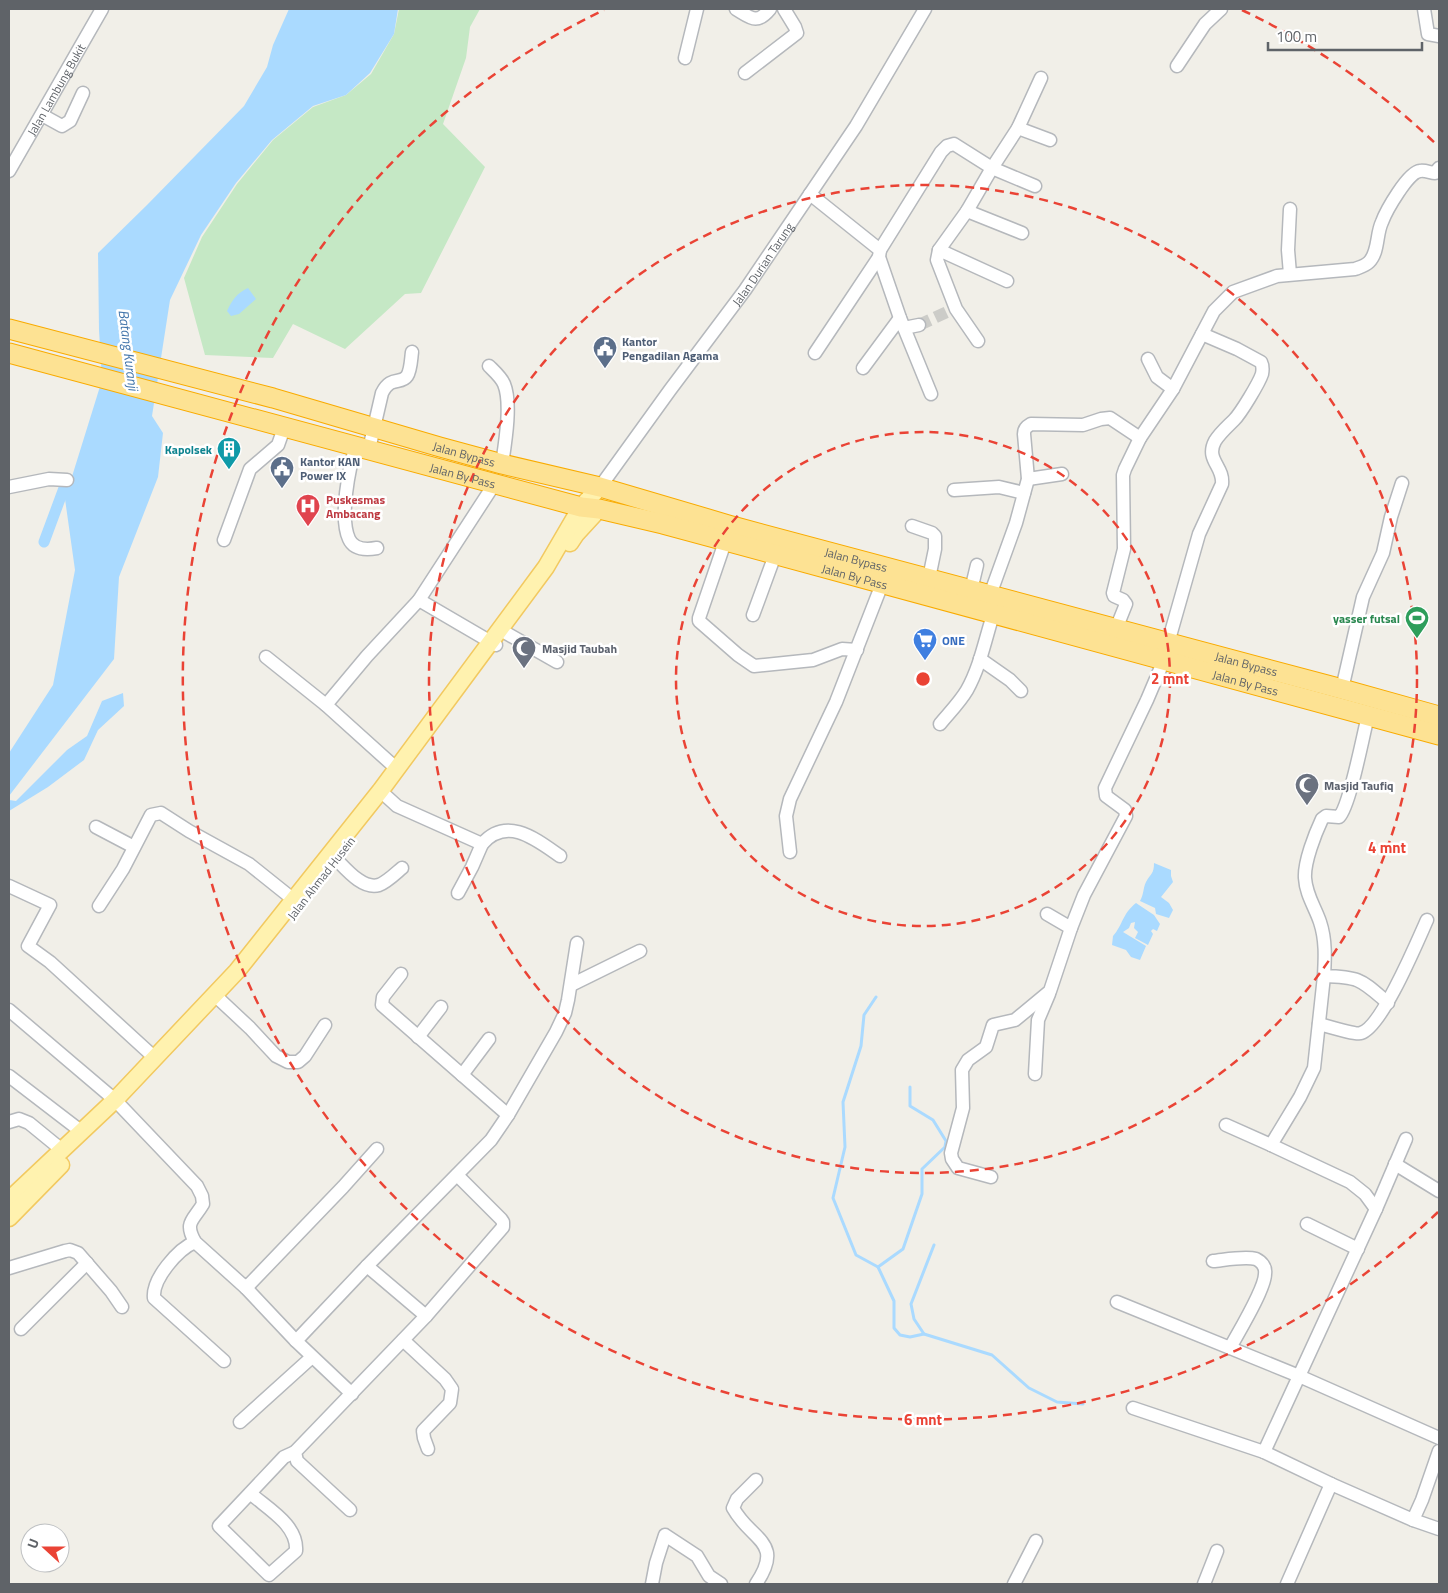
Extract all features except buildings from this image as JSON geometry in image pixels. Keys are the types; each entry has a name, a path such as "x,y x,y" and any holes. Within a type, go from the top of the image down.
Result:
{"highway":[{"name":"Jalan Bypass","path":"9,329 273,398 502,464 600,487 889,580 929,578 1116,629 1166,652 1208,653 1439,716"},
{"name":"Jalan By Pass","path":"9,353 276,426 363,447 590,508 663,524 775,555 889,580 993,615 1166,652 1204,672 1439,735"},
{"path":"1204,672 1208,653"}],"main road":[{"name":"Jalan Durian Tarung","path":"590,508 600,487"},
{"name":"Jalan Ahmad Husein","path":"9,1200 117,1102 154,1058 238,970 498,640 576,534 590,508"},
{"name":"Jalan Ahmad Husein","path":"9,1218 117,1102 250,968 440,726 498,640"}],"street":[{"name":"Jalan Lambung Bukit","path":"9,171 102,9"},
{"path":"685,58 697,9"},
{"path":"736,9 758,19 762,18 770,9"},
{"path":"745,73 796,35 797,31 784,9"},
{"name":"Jalan Durian Tarung","path":"600,487 745,290 856,126 926,9"},
{"path":"1177,66 1205,24 1221,9"},
{"path":"1424,9 1428,34 1439,36"},
{"path":"978,341 951,311 937,263 939,250 967,211 1018,128 1040,78"},
{"path":"42,114 62,126 66,125 70,121 83,93"},
{"path":"1018,128 1050,140"},
{"path":"815,353 880,253 941,152 947,146 954,144 992,168 1035,186"},
{"path":"1116,629 1126,604 1123,600 1114,596 1113,593 1124,549 1123,475 1140,438 1173,389 1214,312 1233,292 1277,276 1355,269 1364,266 1370,261 1374,253 1381,223 1411,176 1421,170 1435,173 1439,168"},
{"path":"810,194 880,253 902,323 931,394"},
{"path":"1290,209 1288,250 1290,274"},
{"path":"967,211 1022,233"},
{"path":"939,250 1007,281"},
{"path":"902,323 920,325"},
{"path":"863,368 902,323"},
{"path":"1035,1074 1038,1020 1084,895 1126,816 1125,810 1106,796 1105,788 1147,700 1166,652 1199,534 1222,484 1221,471 1213,461 1213,446 1220,433 1235,419 1263,370 1261,362 1202,334"},
{"path":"376,548 368,550 357,547 349,539 346,502 348,478 374,428 382,393 386,385 390,382 403,380 408,376 412,352"},
{"path":"1148,359 1157,377 1173,389"},
{"path":"489,366 499,377 505,388 507,421 502,464"},
{"path":"990,596 1028,480 1024,431 1031,424 1083,425 1110,418 1140,438"},
{"path":"224,540 250,469 278,445 276,426"},
{"path":"1028,480 1062,474"},
{"path":"9,487 49,479 66,480"},
{"path":"1342,689 1363,597 1383,553 1391,517 1402,482"},
{"path":"326,705 367,656 419,600 495,483"},
{"path":"954,490 1000,487 1024,493"},
{"path":"912,526 932,533 935,536 935,549 929,578"},
{"path":"725,542 699,621 738,655 754,666 813,660 842,650 857,650"},
{"path":"753,615 775,555"},
{"path":"971,590 977,565"},
{"path":"790,852 786,816 790,799 836,702 889,580"},
{"path":"419,600 498,640 557,662"},
{"path":"940,724 966,691 980,659 993,615"},
{"path":"266,657 326,705 397,769"},
{"path":"980,659 1010,680 1021,692"},
{"path":"1271,1145 1300,1097 1314,1068 1325,957 1323,930 1306,888 1306,865 1322,819 1326,816 1339,817 1343,812 1368,716"},
{"path":"386,796 397,806 482,844"},
{"path":"99,906 123,869 151,815 161,813 189,831 249,864 294,900"},
{"path":"96,827 134,847"},
{"path":"458,893 482,844 499,832 515,831 534,838 560,856"},
{"path":"336,859 358,879 370,885 381,884 402,868"},
{"path":"9,886 50,905 28,946 50,962 154,1058"},
{"path":"1047,914 1071,928"},
{"path":"1319,1024 1362,1033 1377,1018 1388,1003 1427,920"},
{"path":"296,1341 367,1266 492,1140 561,1022 568,1000 577,942"},
{"path":"571,984 640,951"},
{"path":"401,974 382,997 381,1003 384,1008 508,1115"},
{"path":"1324,976 1356,979 1388,1003"},
{"path":"991,1177 958,1168 952,1159 953,1145 963,1108 962,1070 968,1060 986,1047 993,1025 1015,1020 1050,991"},
{"path":"220,1000 270,1047 276,1056 288,1062 298,1062 305,1056 325,1025"},
{"path":"418,1037 441,1007"},
{"path":"9,1010 117,1102 197,1186 202,1201 188,1227 194,1242 246,1288 296,1341 352,1394"},
{"path":"462,1075 489,1039"},
{"path":"9,1076 82,1132"},
{"path":"9,1122 19,1119 29,1123 62,1150"},
{"path":"1226,1125 1358,1186 1376,1209"},
{"path":"1264,1452 1358,1249 1406,1139"},
{"path":"246,1288 343,1187 377,1148"},
{"path":"1395,1164 1438,1185"},
{"path":"250,1493 291,1528 297,1543 296,1552 268,1576 219,1526 250,1493 284,1457 295,1452 352,1394 426,1316 501,1230 503,1225 501,1219 457,1175"},
{"path":"1307,1224 1358,1249"},
{"path":"194,1242 178,1252 168,1265 155,1288 154,1298 224,1361"},
{"path":"9,1268 70,1250 78,1253 111,1291 122,1307"},
{"path":"1213,1261 1250,1258 1260,1262 1265,1268 1266,1276 1262,1287 1230,1348"},
{"path":"21,1329 86,1263"},
{"path":"367,1266 426,1316"},
{"path":"1118,1302 1299,1376 1439,1438"},
{"path":"403,1340 445,1379 452,1388 452,1398 447,1407 424,1431 424,1438 428,1449"},
{"path":"240,1422 312,1357"},
{"path":"1133,1408 1264,1452 1331,1484 1413,1520 1439,1529"},
{"path":"1413,1520 1439,1451"},
{"path":"295,1452 297,1461 350,1510"},
{"path":"756,1480 737,1499 733,1508 765,1546 768,1556 766,1569 756,1584"},
{"path":"1286,1584 1331,1484"},
{"path":"652,1584 656,1563 665,1535 697,1556 709,1576 721,1584"},
{"path":"1014,1584 1036,1541"},
{"path":"1204,1584 1217,1552"}],"green space":[{"path":"399,9 480,9 470,27 466,58 443,124 485,167 421,293 405,294 345,349 293,324 273,358 205,355 184,278 202,237 237,184 273,140 313,107 346,95 371,74 394,34"}],"water":[{"name":"Batang Kuranji","path":"289,9 398,9 394,34 370,73 346,95 313,106 272,140 236,183 201,235 170,300 152,416 163,433 158,477 119,577 114,659 9,796 9,753 53,685 75,570 65,499 102,380 98,253 244,106 267,67 273,45"},
{"path":"248,288 256,299 239,314 231,316 227,311 231,303 235,297"},
{"path":"123,693 124,706 98,730 84,760 48,787 9,811 9,800 16,801 67,750 87,736 102,701"},
{"path":"1154,863 1171,870 1173,882 1161,897 1169,903 1173,910 1169,918 1156,914 1155,908 1140,901 1146,882 1153,871"},
{"path":"1136,903 1154,915 1160,924 1157,931 1153,929 1151,931 1153,934 1148,945 1135,938 1138,932 1134,928 1135,922 1131,923 1129,928 1123,932 1146,946 1140,960 1131,957 1126,950 1112,945 1113,936 1125,915"}],"waterway":[{"path":"44,542 67,480 73,482"},
{"path":"876,997 864,1015 861,1046 843,1102 845,1147 833,1198 856,1255 878,1267 894,1301 894,1328 900,1335 910,1337 924,1334"},
{"path":"878,1267 903,1249 922,1194 922,1169 945,1147 946,1141 933,1120 910,1106 910,1087"},
{"path":"934,1245 911,1304 914,1319 924,1334 992,1355 1029,1388 1057,1402 1083,1404"}],"tunnel":[{"path":"919,325 947,312"}],"place":[{"name":"Kantor Pengadilan Agama","path":"605,369"},
{"name":"Kapolsek","path":"229,470"},
{"name":"Kantor KAN Power IX","path":"282,489"},
{"name":"Puskesmas Ambacang","path":"308,527"},
{"name":"yasser futsal","path":"1417,639"},
{"name":"ONE","path":"925,661"},
{"name":"Masjid Taubah","path":"524,669"},
{"name":"Masjid Taufiq","path":"1307,806"}]}
